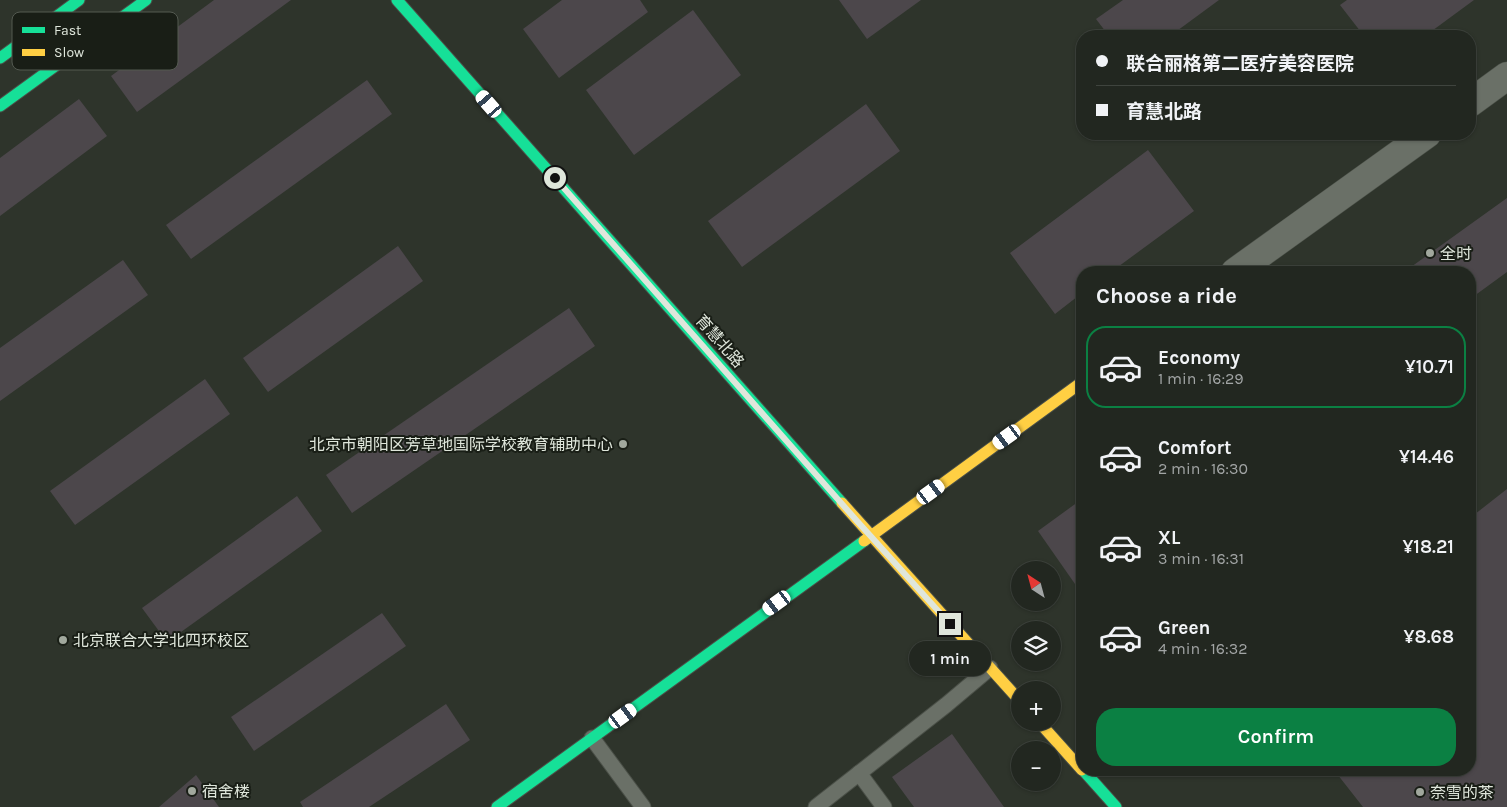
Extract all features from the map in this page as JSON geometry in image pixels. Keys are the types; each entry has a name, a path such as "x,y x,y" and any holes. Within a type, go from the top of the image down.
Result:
{"street":[{"path":"63,12 79,0"},
{"path":"129,12 146,0"},
{"name":"育慧北路","path":"397,0 870,536 1011,691"},
{"path":"0,58 12,49"},
{"path":"0,106 50,70"},
{"path":"1476,99 1507,76"},
{"path":"1243,266 1419,140"},
{"path":"497,807 1076,386"},
{"path":"1048,731 1076,762"},
{"path":"1088,776 1116,807"}],"lane":[{"path":"816,807 990,668"},
{"path":"592,738 643,807"},
{"path":"859,772 884,807"}],"building":[{"path":"214,0 291,0 137,112 111,76 119,70 178,70 178,27"},
{"path":"562,0 640,0 648,12 559,78 523,29"},
{"path":"839,0 921,0 867,39"},
{"path":"1123,0 1219,0 1178,30 1104,30 1096,19"},
{"path":"1347,0 1474,0 1433,30 1359,30 1340,5"},
{"path":"693,10 741,75 634,155 586,90"},
{"path":"367,80 392,114 191,259 166,225"},
{"path":"79,99 107,136 0,216 0,158"},
{"path":"866,104 900,151 742,267 708,221"},
{"path":"1148,150 1194,211 1119,266 1076,266 1076,298 1055,314 1010,253"},
{"path":"1507,198 1507,272 1476,295 1476,266 1412,266"},
{"path":"398,246 423,281 268,392 243,358"},
{"path":"123,260 148,295 0,401 0,348"},
{"path":"569,308 595,346 352,513 326,475"},
{"path":"205,379 230,414 75,525 50,491"},
{"path":"1507,489 1507,807 1363,807 1339,776 1476,776 1476,513"},
{"path":"297,496 322,531 167,642 142,608"},
{"path":"1076,503 1076,583 1061,564 1061,561 1059,561 1038,531"},
{"path":"382,613 406,646 254,751 231,717"},
{"path":"446,704 470,740 369,807 303,807 300,802"},
{"path":"952,734 1004,807 914,807 892,777"},
{"name":"宿舍楼","path":"196,775 219,807 159,807"}],"traffic: fast":[{"path":"63,12 79,0"},
{"path":"129,12 146,0"},
{"path":"397,0 842,503"},
{"path":"0,58 12,49"},
{"path":"0,106 50,70"},
{"path":"497,807 864,541"},
{"path":"1088,776 1116,807"}],"traffic: slow":[{"path":"864,541 1076,386"},
{"path":"842,503 1011,691"},
{"path":"1047,731 1076,763"}],"place":[{"name":"全时","path":"1430,253"},
{"name":"北京市朝阳区芳草地国际学校教育辅助中心","path":"623,444"},
{"name":"北京联合大学北四环校区","path":"63,640"},
{"name":"宿舍楼","path":"192,791"},
{"name":"奈雪的茶","path":"1420,792"}],"route":[{"path":"555,178 950,624"}]}
